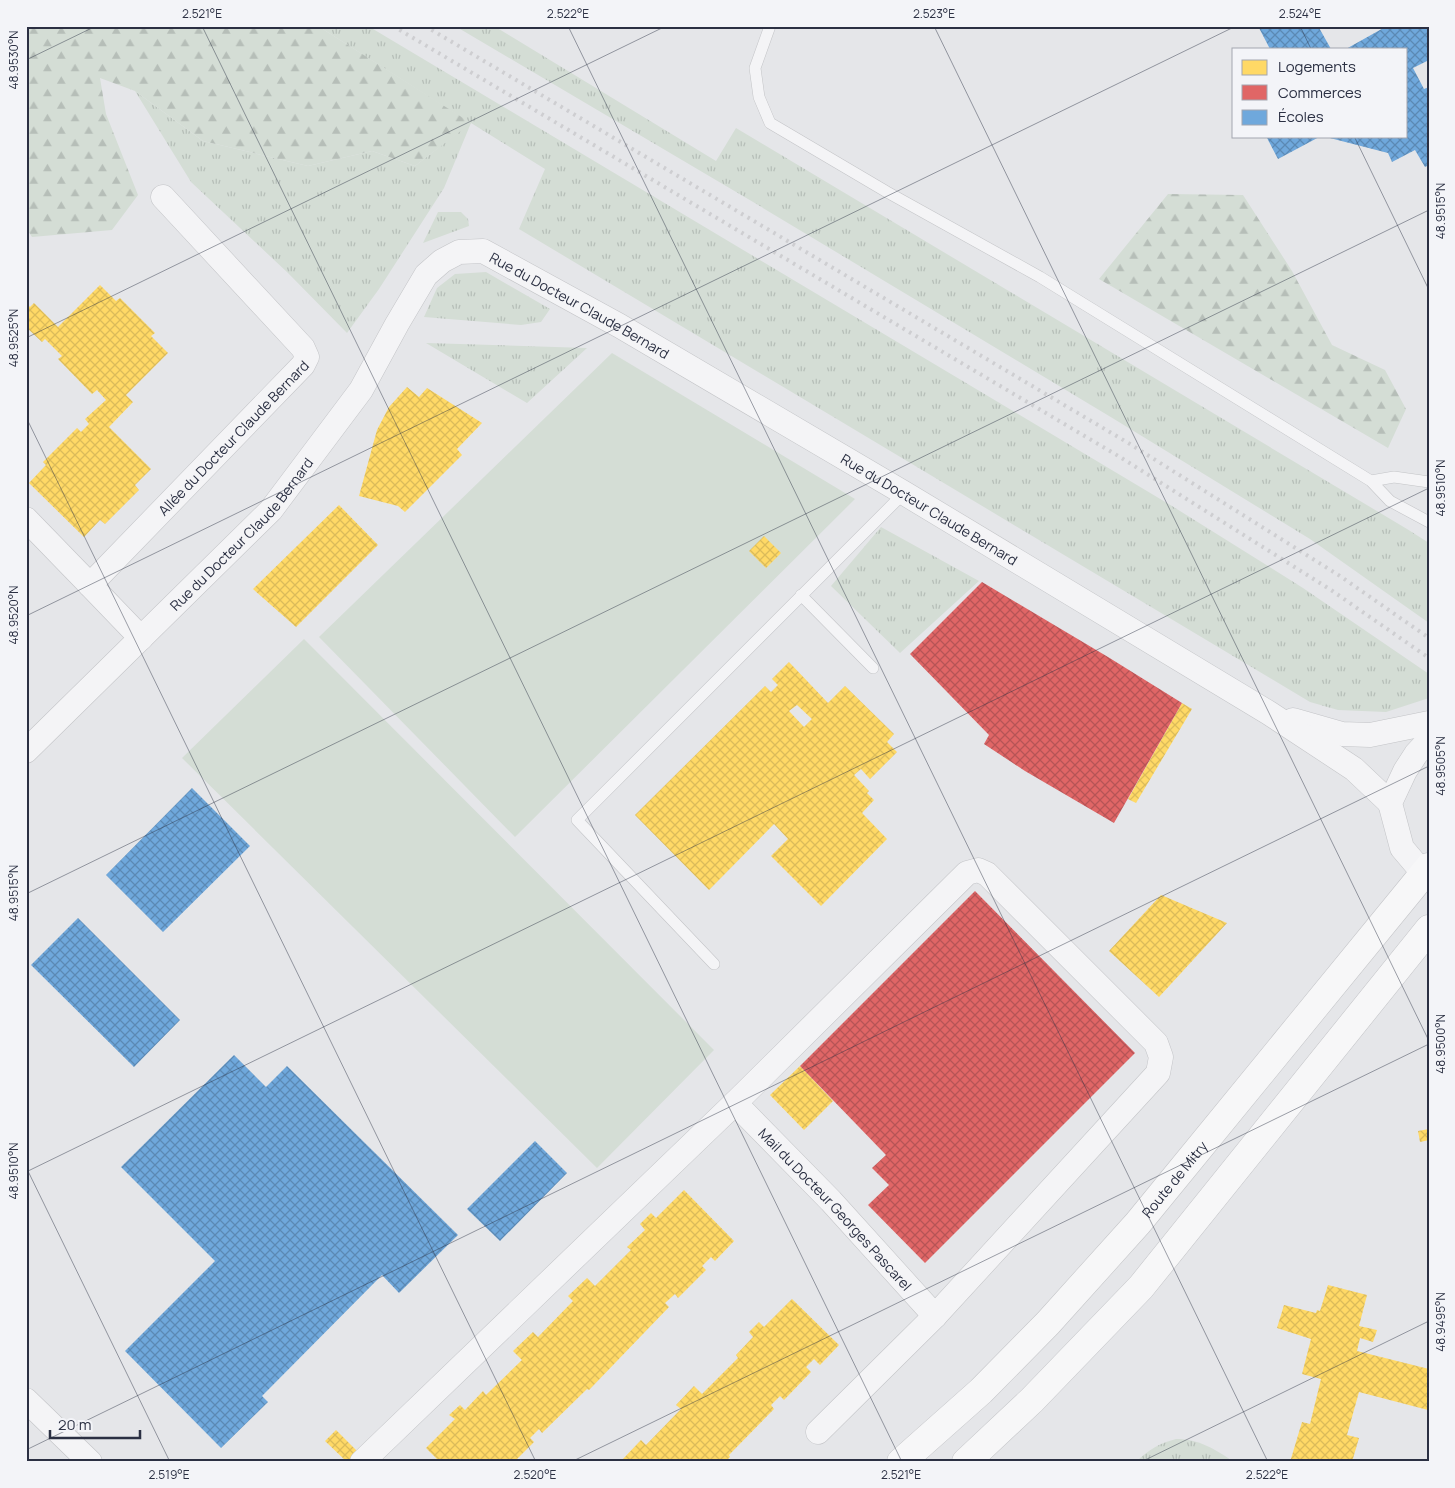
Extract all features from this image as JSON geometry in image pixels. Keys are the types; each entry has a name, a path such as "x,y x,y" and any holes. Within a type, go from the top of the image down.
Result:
{"main road":[{"name":"Route de Mitry","path":"901,1462 981,1390 1048,1323 1138,1223 1427,873"},
{"path":"966,1462 1032,1400 1141,1287 1429,929"}],"street":[{"name":"Allée du Docteur Claude Bernard","path":"90,585 303,365 307,357 303,348 163,197"},
{"name":"Rue du Docteur Claude Bernard","path":"26,750 271,510 362,390 397,324 426,275 442,261 459,252 483,251 620,326 904,493 1269,713 1354,769 1390,803"},
{"path":"26,520 141,638"},
{"name":"Rue du Docteur Claude Bernard","path":"1269,713 1342,734 1370,735 1429,723"},
{"path":"1427,873 1402,848 1390,803 1405,770 1429,740"},
{"path":"362,1462 735,1102 967,873 978,870 986,874 1156,1043 1161,1057 1158,1073 935,1316 818,1432"},
{"name":"Mail du Docteur Georges Pascarel","path":"735,1102 831,1201 935,1316"},
{"path":"26,1400 90,1462"}],"lane":[{"path":"770,26 755,68 759,97 770,123 887,192 1040,277 1372,481 1390,501 1429,522"},
{"path":"1372,481 1394,477 1429,482"},
{"path":"714,964 577,820 904,493"},
{"path":"801,595 873,668"}],"green space":[{"path":"26,26 318,26 471,123 415,166 372,151 308,166 203,141 135,91 100,78 106,114 138,195 112,230 32,237 26,228"},
{"path":"318,26 368,26 1172,506 1303,588 1429,674 1429,698 1386,712 1338,710 1310,702 519,229 545,169 471,123 444,188 379,289 347,333 288,273 191,182 135,91 203,141 308,166 372,151 415,166 470,123"},
{"path":"455,26 494,26 716,161 736,128 1407,529 1429,543 1429,623 1310,539 748,199"},
{"path":"1168,194 1243,195 1292,271 1332,345 1385,370 1406,409 1388,448 1099,279"},
{"path":"438,212 461,212 468,219 469,226 423,243"},
{"path":"486,272 550,309 541,322 521,325 424,317 437,288 455,274"},
{"path":"426,343 587,348 527,403"},
{"path":"612,353 855,499 515,837 319,637"},
{"path":"881,527 979,581 900,653 831,586"},
{"path":"304,639 714,1050 597,1168 182,758"},
{"path":"1176,1439 1199,1443 1234,1462 1136,1462 1154,1448"}],"building: Logements":[{"path":"100,285 116,301 120,298 155,333 151,336 168,353 126,395 133,402 109,427 151,469 135,485 139,490 105,524 100,520 84,537 29,483 46,465 43,462 77,428 81,432 89,424 85,419 106,400 97,390 92,394 58,359 62,356 45,339 42,342 26,327 26,303 30,307 34,303 58,327"},
{"path":"407,387 419,397 427,388 482,423 457,449 462,455 405,512 398,506 359,496 377,430 389,407"},
{"path":"339,505 378,545 296,627 253,589"},
{"path":"764,536 781,553 766,568 749,551"},
{"path":"789,662 828,703 845,686 894,734 887,742 897,752 870,779 861,769 854,775 869,791 867,793 874,800 862,813 887,839 821,906 771,856 788,839 774,824 709,890 635,815 765,686 771,692 778,685 772,679","holes":["797,705 812,719 804,727 789,711"]},
{"path":"1182,703 1192,709 1136,803 1128,799"},
{"path":"1161,895 1227,923 1159,997 1109,951"},
{"path":"800,1066 833,1101 804,1130 770,1095"},
{"path":"1429,1129 1429,1140 1420,1142 1418,1131"},
{"path":"684,1190 734,1241 715,1261 711,1257 702,1266 706,1270 678,1298 675,1294 665,1303 669,1307 589,1390 587,1389 542,1433 539,1429 530,1438 534,1442 514,1462 440,1462 426,1448 455,1419 449,1415 460,1405 465,1410 483,1391 486,1395 522,1360 513,1351 533,1332 538,1337 573,1301 568,1296 587,1278 595,1286 631,1250 627,1247 645,1230 640,1224 651,1213 656,1218"},
{"path":"1328,1285 1367,1295 1359,1326 1377,1330 1373,1342 1360,1338 1357,1351 1429,1369 1429,1408 1428,1410 1359,1392 1347,1435 1359,1438 1352,1462 1290,1462 1302,1422 1310,1424 1321,1379 1302,1374 1311,1339 1277,1328 1284,1305 1316,1313 1317,1310 1320,1311"},
{"path":"792,1299 839,1345 820,1365 814,1359 806,1367 811,1372 784,1400 780,1396 771,1405 774,1409 729,1455 730,1457 725,1462 624,1462 622,1460 641,1440 646,1445 681,1409 676,1405 694,1386 702,1394 738,1358 736,1355 753,1337 749,1332 759,1322 764,1327"},
{"path":"336,1430 361,1455 355,1462 347,1462 325,1441"}],"building: Commerces":[{"path":"982,582 1182,703 1114,823 1025,771 984,744 989,735 910,654"},
{"path":"975,891 1135,1053 925,1263 868,1205 889,1185 872,1168 886,1155 800,1066"}],"building: Écoles":[{"path":"1258,26 1318,26 1330,48 1269,48"},
{"path":"1387,26 1429,26 1429,60 1413,68 1424,89 1429,87 1429,165 1425,167 1415,150 1392,162 1388,153 1330,138 1408,138 1408,48 1348,48"},
{"path":"1267,138 1317,138 1278,159"},
{"path":"192,788 250,846 163,932 106,875"},
{"path":"78,918 180,1020 134,1067 31,965"},
{"path":"234,1055 266,1087 287,1066 458,1235 399,1293 382,1275 262,1396 268,1402 221,1448 125,1351 215,1261 121,1167"},
{"path":"535,1141 567,1173 500,1241 467,1209"}],"railway":[{"path":"393,26 1120,457 1331,590 1429,658"},
{"path":"425,26 1130,444 1340,576 1429,638"}]}
